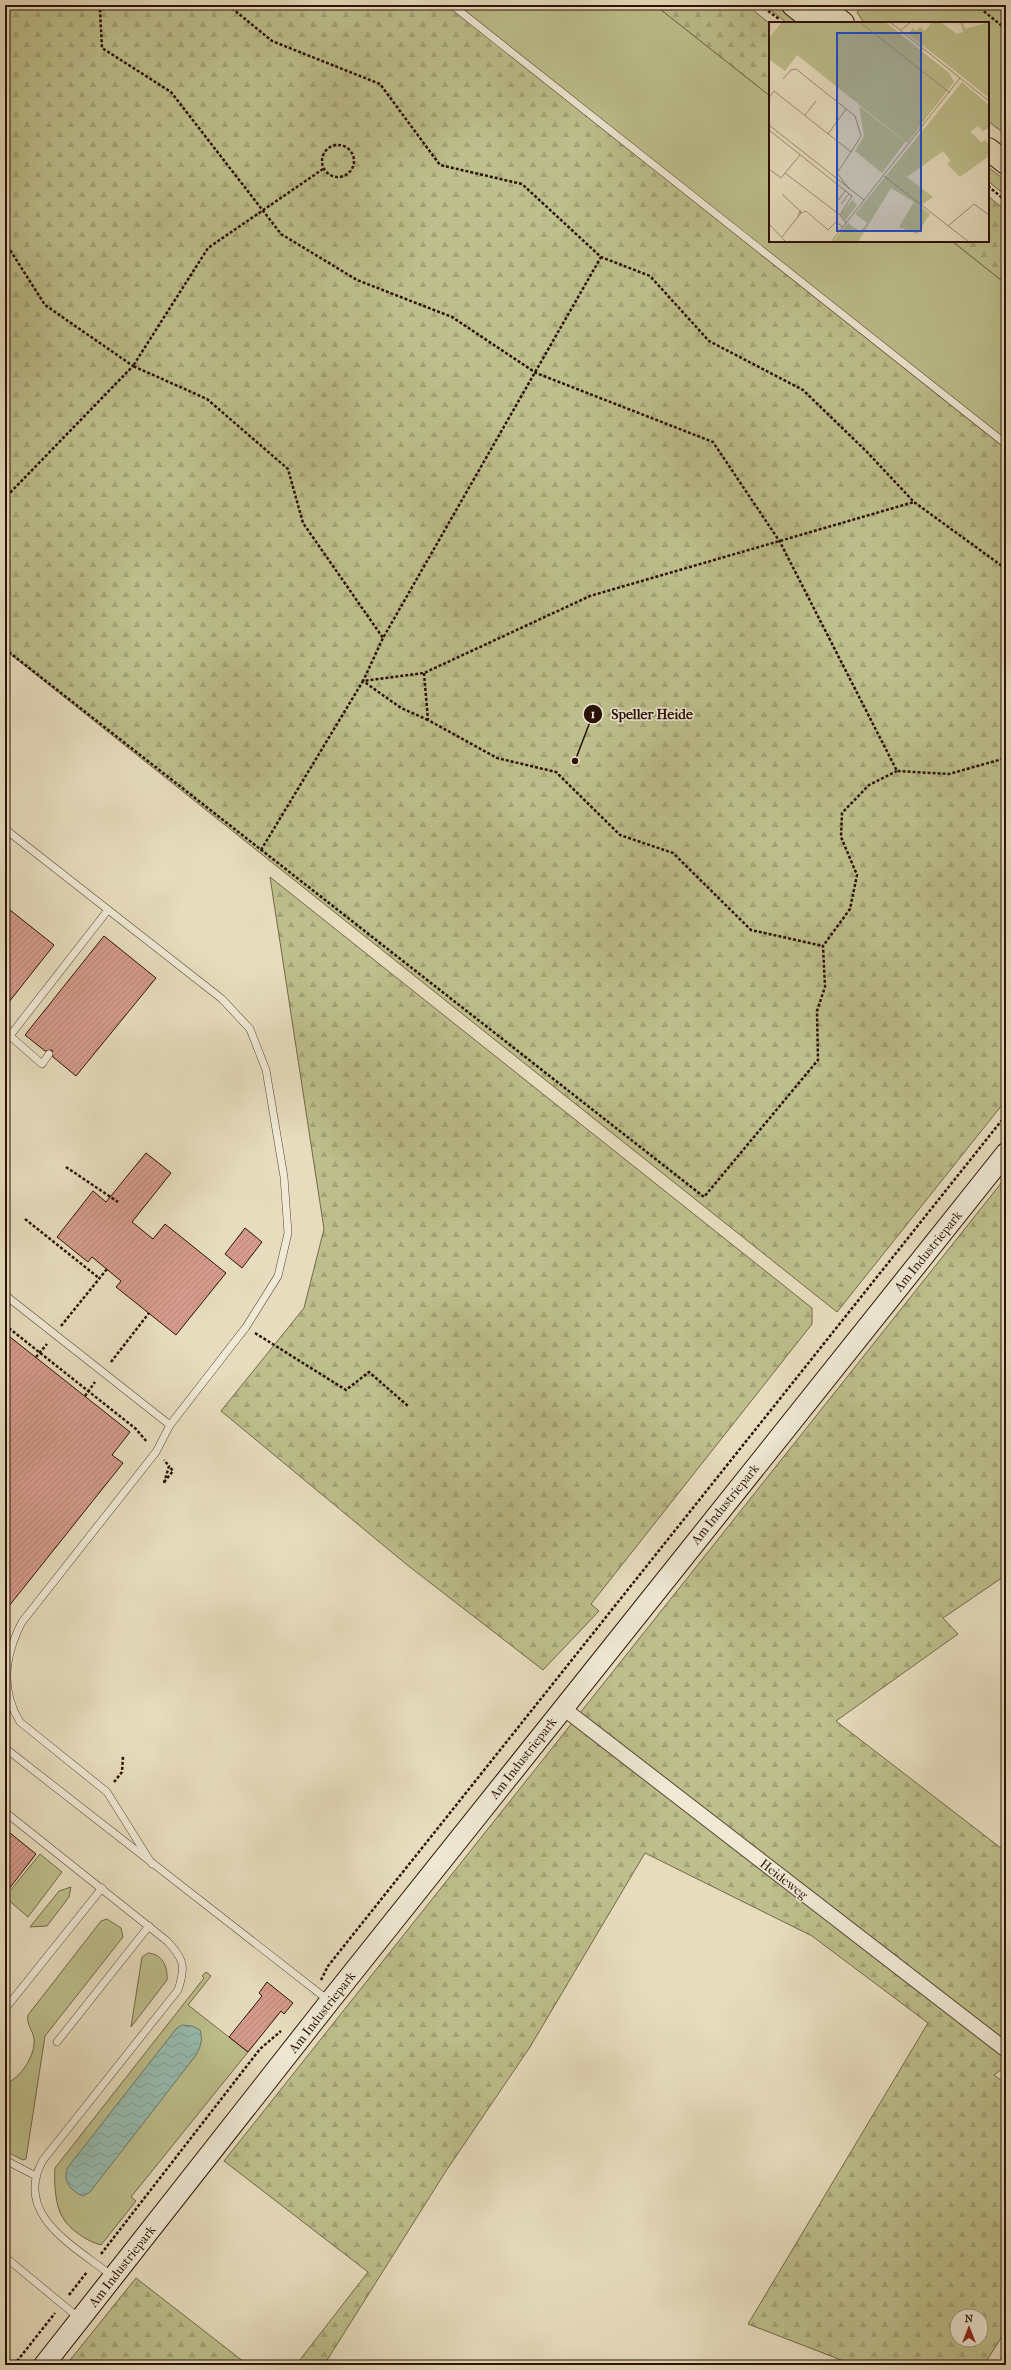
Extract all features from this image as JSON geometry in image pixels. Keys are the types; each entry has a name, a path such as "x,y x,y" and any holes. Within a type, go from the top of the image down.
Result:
{"main road":[{"path":"793,5 827,14"},
{"path":"989,150 1006,164"}],"street":[{"name":"Am Industriepark","path":"44,2365 330,2001 1006,1153"},
{"name":"Heideweg","path":"563,1708 1006,2050"}],"lane":[{"path":"452,5 1006,444"},
{"path":"5,829 222,999 250,1029 266,1070 284,1177 288,1233 278,1276 246,1327 170,1425 156,1452 22,1622 9,1652 7,1670 12,1708 20,1722 107,1792 152,1864"},
{"path":"5,1042 108,910"},
{"path":"10,1036 42,1064 49,1054"},
{"path":"5,1295 170,1425"},
{"path":"5,1748 152,1864 330,2001"},
{"path":"5,1812 149,1926 177,1951 183,1964 183,1976 178,1990 43,2160 36,2176 36,2198 47,2224 114,2277"},
{"path":"5,2009 102,1888"},
{"path":"57,2042 149,1926"},
{"path":"5,2160 36,2176"},
{"path":"5,2259 10,2260 81,2319"}],"path":[{"path":"110,5 100,11 102,48 171,92 281,234 356,280 452,317 536,373 713,442 780,542 897,771"},
{"path":"228,5 272,41 380,84 440,165 522,184 600,257 650,276 709,341 803,390 867,452 914,502 1002,566 1006,572"},
{"path":"760,5 782,22"},
{"path":"976,5 1006,29"},
{"path":"331,146 343,146 352,154 353,167 344,177 332,177 323,169 322,156 331,146"},
{"path":"5,498 133,366 208,248 264,211 323,169"},
{"path":"989,187 1006,201"},
{"path":"5,242 45,305 133,366 207,399 288,469 303,523 383,638"},
{"path":"261,850 363,681 383,638 536,373 600,257"},
{"path":"363,681 424,673 590,596 914,502"},
{"path":"5,649 704,1197 818,1060 817,1011 825,987 823,946 850,909 857,874 841,836 842,813 869,785 897,771 949,774 1006,758"},
{"path":"424,673 428,720"},
{"path":"363,681 401,708 428,720 497,758 556,772 620,835 673,853 751,930 823,946"},
{"path":"315,1989 328,1966 1006,1115"},
{"path":"66,1167 118,1202"},
{"path":"25,1219 99,1278"},
{"path":"36,1357 107,1269"},
{"path":"84,1396 149,1313"},
{"path":"5,1324 39,1353 136,1429 169,1466 173,1471 164,1483 169,1466"},
{"path":"246,1327 346,1390 370,1372 408,1406"},
{"path":"14,2365 95,2262 143,2196 260,2049 282,2029"}],"green space":[{"path":"5,5 447,5 1006,449 1006,1100 837,1312 5,650"},
{"path":"457,5 655,5 769,95 769,242 953,242 1006,284 1006,441"},
{"path":"655,5 747,5 769,23 769,95"},
{"path":"764,5 781,5 806,22 786,22"},
{"path":"863,5 1006,5 1006,135 989,122 989,22 863,22 857,12"},
{"path":"989,168 1006,181 1006,196 989,182"},
{"path":"989,197 1006,211 1006,284 953,242 989,242"},
{"path":"270,877 812,1308 812,1324 591,1604 599,1611 543,1670 406,1564 221,1411 304,1308 324,1229"},
{"path":"1006,1177 1006,1575 943,1618 958,1634 836,1721 1006,1852 1006,2066 994,2075 1006,2084 1006,2330 984,2365 854,2365 748,2324 928,2023 812,1936 645,1853 530,2047 446,2171 324,2365 296,2365 368,2272 224,2161"},
{"path":"40,1854 62,1872 28,1917 5,1897"},
{"path":"71,1887 69,1897 47,1926 30,1927 59,1891"},
{"path":"107,1919 121,1928 123,1937 45,2036 26,2159 23,2160 5,2151 5,2084 21,2072 30,2059 34,2039 28,2022 28,2015 101,1921"},
{"path":"148,1953 157,1956 163,1962 167,1980 131,2027 142,1957"},
{"path":"206,1972 211,1976 188,2005 248,2052 131,2197 136,2201 101,2245 74,2231 60,2213 55,2187 55,2168 204,1978 202,1976"},
{"path":"136,2278 248,2365 66,2365"}],"water":[{"path":"182,2025 192,2026 200,2030 201,2043 196,2055 90,2192 83,2196 78,2194 68,2184 66,2172 68,2167 176,2029"}],"building":[{"path":"5,906 54,945 5,1007"},
{"path":"104,936 156,978 76,1076 53,1057 52,1050 45,1051 25,1035"},
{"path":"146,1153 171,1173 132,1222 153,1239 165,1224 226,1273 176,1335 116,1287 121,1281 92,1257 88,1262 57,1237 93,1191 106,1202"},
{"path":"245,1228 262,1242 242,1268 225,1254"},
{"path":"5,1333 130,1432 112,1455 123,1463 5,1611"},
{"path":"5,1829 36,1854 5,1894"},
{"path":"267,1982 293,2003 284,2014 281,2011 248,2052 229,2037 262,1996 259,1993"}],"place":[{"name":"Speller Heide","path":"575,761"}]}
